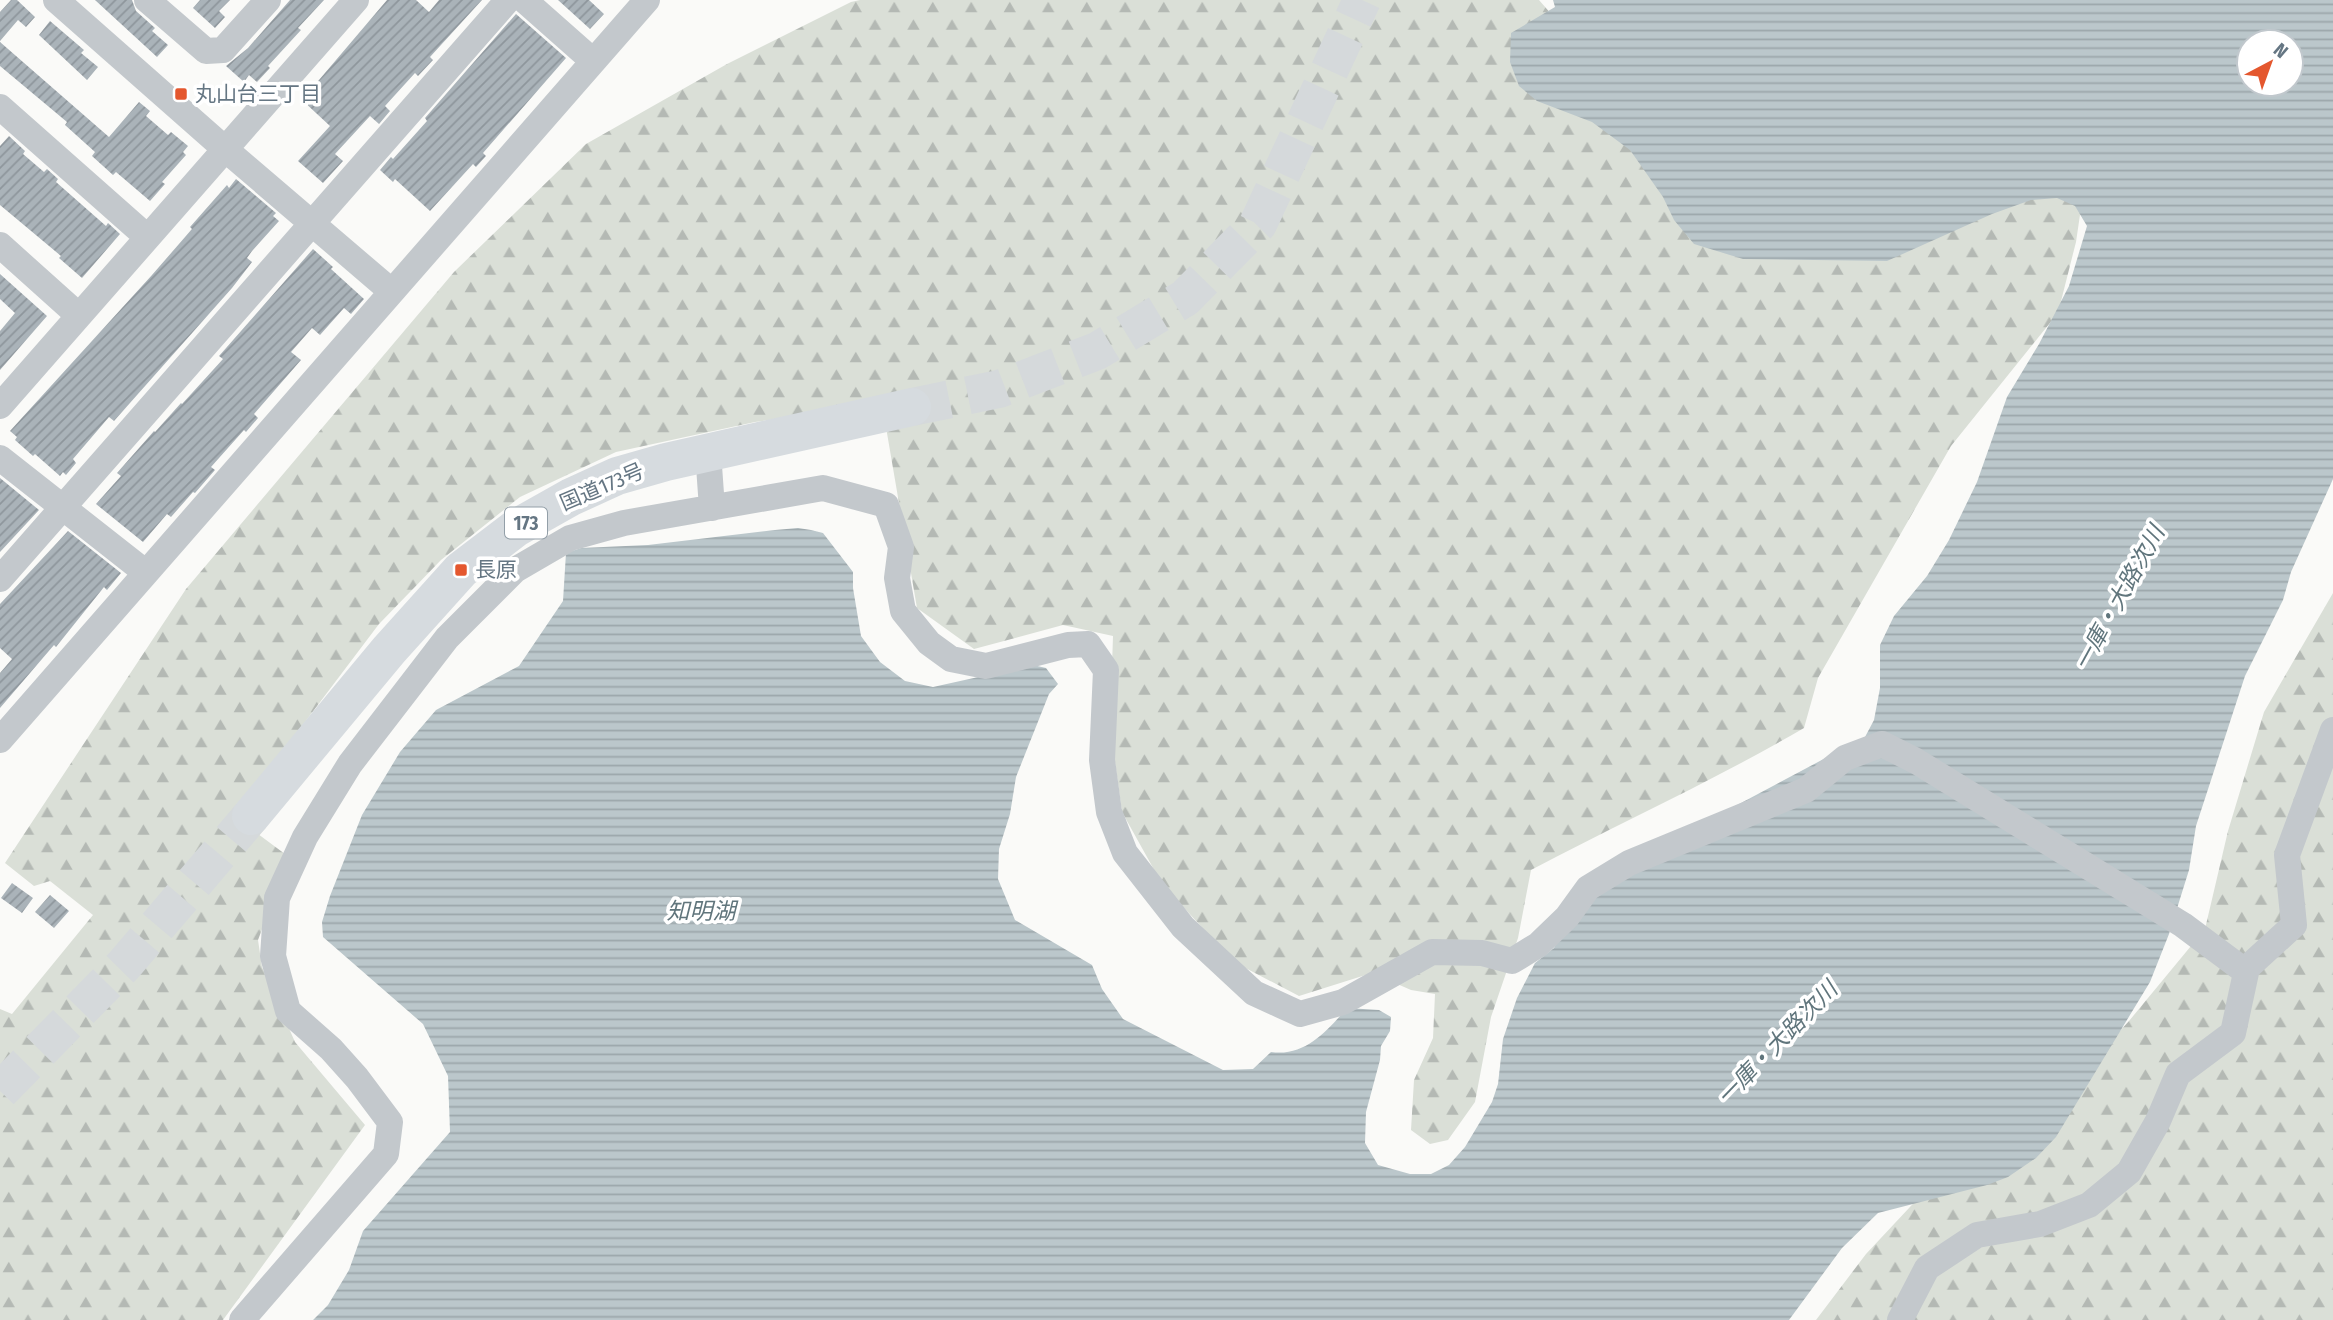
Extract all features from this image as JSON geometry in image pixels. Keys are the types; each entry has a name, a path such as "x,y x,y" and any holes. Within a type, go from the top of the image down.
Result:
{"highway":[{"name":"国道173号","path":"251,816 389,650 461,570 516,528 571,497 617,476 708,452 912,407"}],"street":[{"path":"56,0 391,291"},
{"path":"147,0 206,51 223,50 268,0"},
{"path":"3,396 356,0"},
{"path":"0,579 508,0"},
{"path":"524,0 593,61"},
{"path":"0,740 647,0"},
{"path":"0,107 147,237"},
{"path":"0,245 78,315"},
{"path":"708,452 712,508"},
{"path":"0,458 145,572"},
{"path":"242,1320 386,1154 390,1122 331,1049 288,1011 272,956 277,898 305,837 351,764 447,638 515,570 570,538 624,523 823,488 886,505 901,547 897,578 903,611 929,643 951,659 986,666 1068,645 1088,644 1106,670 1102,760 1109,812 1125,853 1183,926 1254,993 1300,1014 1343,1002 1432,952 1482,953 1512,961 1538,945 1558,926 1588,888 1629,863 1806,790 1845,758 1882,744 1916,761 2183,925 2246,972"},
{"path":"1900,1320 1927,1268 1977,1235 2040,1224 2089,1205 2129,1172 2158,1121 2178,1074 2233,1032 2247,968 2294,925 2287,855 2333,730"}],"green space":[{"path":"1539,0 1606,77 2086,174 2076,242 2058,313 1951,446 1818,678 1804,728 1703,783 1531,870 1518,938 1491,1017 1475,1102 1448,1140 1430,1144 1411,1130 1414,1080 1433,1038 1435,994 1411,990 1372,973 1299,996 1234,962 1162,884 1122,812 1110,726 1113,636 1063,625 974,649 917,608 882,404 755,422 616,452 520,497 441,560 379,624 234,816 289,857 258,940 262,967 295,1042 365,1125 223,1320 0,1320 0,1009 12,1014 93,915 50,881 34,886 5,863 186,589 454,272 586,144 727,64 851,2"},
{"path":"2333,593 2333,1320 1816,1320 1866,1254 1938,1177 2050,1107 2129,1021 2205,929 2228,831 2264,712"}],"water":[{"name":"知明湖","path":"1553,0 2333,0 2333,479 2291,572 2283,600 2245,676 2196,826 2189,870 2169,934 2150,982 2056,1137 2036,1158 2008,1177 1987,1185 1878,1213 1842,1248 1789,1320 313,1320 328,1305 349,1270 363,1231 450,1132 448,1076 423,1024 323,937 322,922 330,896 362,815 400,752 436,710 519,666 563,601 566,553 581,548 648,545 798,528 811,530 823,533 853,572 861,636 880,662 905,681 933,687 1033,665 1046,668 1058,684 1049,694 1016,777 1010,814 999,849 998,879 1015,920 1092,965 1102,989 1123,1019 1223,1070 1253,1069 1271,1052 1305,1046 1323,1033 1347,1008 1379,1010 1391,1017 1390,1031 1381,1046 1380,1060 1366,1112 1365,1143 1378,1165 1410,1174 1431,1174 1449,1165 1465,1147 1492,1102 1498,1084 1503,1039 1517,998 1535,963 1554,948 1585,886 1865,737 1874,720 1880,688 1880,645 1894,616 1927,576 1949,540 1977,482 2007,397 2069,286 2087,226 2075,206 2057,198 2031,200 1992,214 1887,261 1743,259 1694,244 1674,220 1663,197 1630,150 1592,122 1537,101 1519,86 1510,62 1511,33 1555,7"}],"building":[{"path":"11,0 17,0 35,17 26,27 18,20 0,41 0,12"},
{"path":"95,0 132,0 136,11 155,28 152,31 168,45 157,57"},
{"path":"200,0 230,0 219,11 225,17 215,28 193,8"},
{"path":"290,0 324,0 298,28 301,30 257,82 249,75 244,82 226,66 248,48"},
{"path":"387,0 416,0 429,12 439,0 482,0 430,57 433,60 418,76 415,73 385,106 390,111 379,124 370,116 335,154 343,161 323,183 298,161 330,126 302,100"},
{"path":"558,0 589,0 604,14 590,29"},
{"path":"516,14 566,58 483,153 486,156 476,167 473,164 430,211 395,179 393,182 380,170 427,121 425,118"},
{"path":"50,21 84,50 81,53 98,67 87,80 39,35"},
{"path":"0,42 109,137 139,102 150,111 146,116 168,135 171,132 188,146 183,152 186,155 162,182 165,184 150,201 116,172 113,175 92,156 95,152 65,125 67,122 0,66"},
{"path":"9,136 25,151 23,154 44,172 47,169 58,179 56,182 106,226 108,223 120,234 82,278 59,258 61,256 0,205 0,146"},
{"path":"236,179 276,213 273,216 279,221 247,258 252,262 232,288 114,421 109,417 73,459 76,463 66,475 63,472 60,476 15,440 17,437 10,431 152,275 227,185 229,188"},
{"path":"313,249 364,299 351,314 344,308 320,335 312,328 291,352 301,360 254,414 258,418 211,467 215,470 195,493 193,492 171,517 167,514 143,542 96,504 121,476 117,473 223,359 219,356"},
{"path":"0,274 47,316 0,370 0,331 15,313 0,299"},
{"path":"0,478 39,510 0,552"},
{"path":"68,531 121,573 107,590 104,587 56,647 54,645 0,708 0,673 12,659 0,648 0,604"},
{"path":"12,883 33,898 22,913 1,898"},
{"path":"50,895 69,911 54,928 35,912"}],"tunnel":[{"path":"912,407 999,389 1097,351 1185,298 1258,224 1362,0"},
{"path":"0,1091 124,965 251,816"}],"place":[{"name":"丸山台三丁目","path":"181,94"},
{"name":"長原","path":"461,570"}],"water label":[{"name":"一庫・大路次川","path":"2119,598"},
{"name":"一庫・大路次川","path":"1777,1043"}]}
